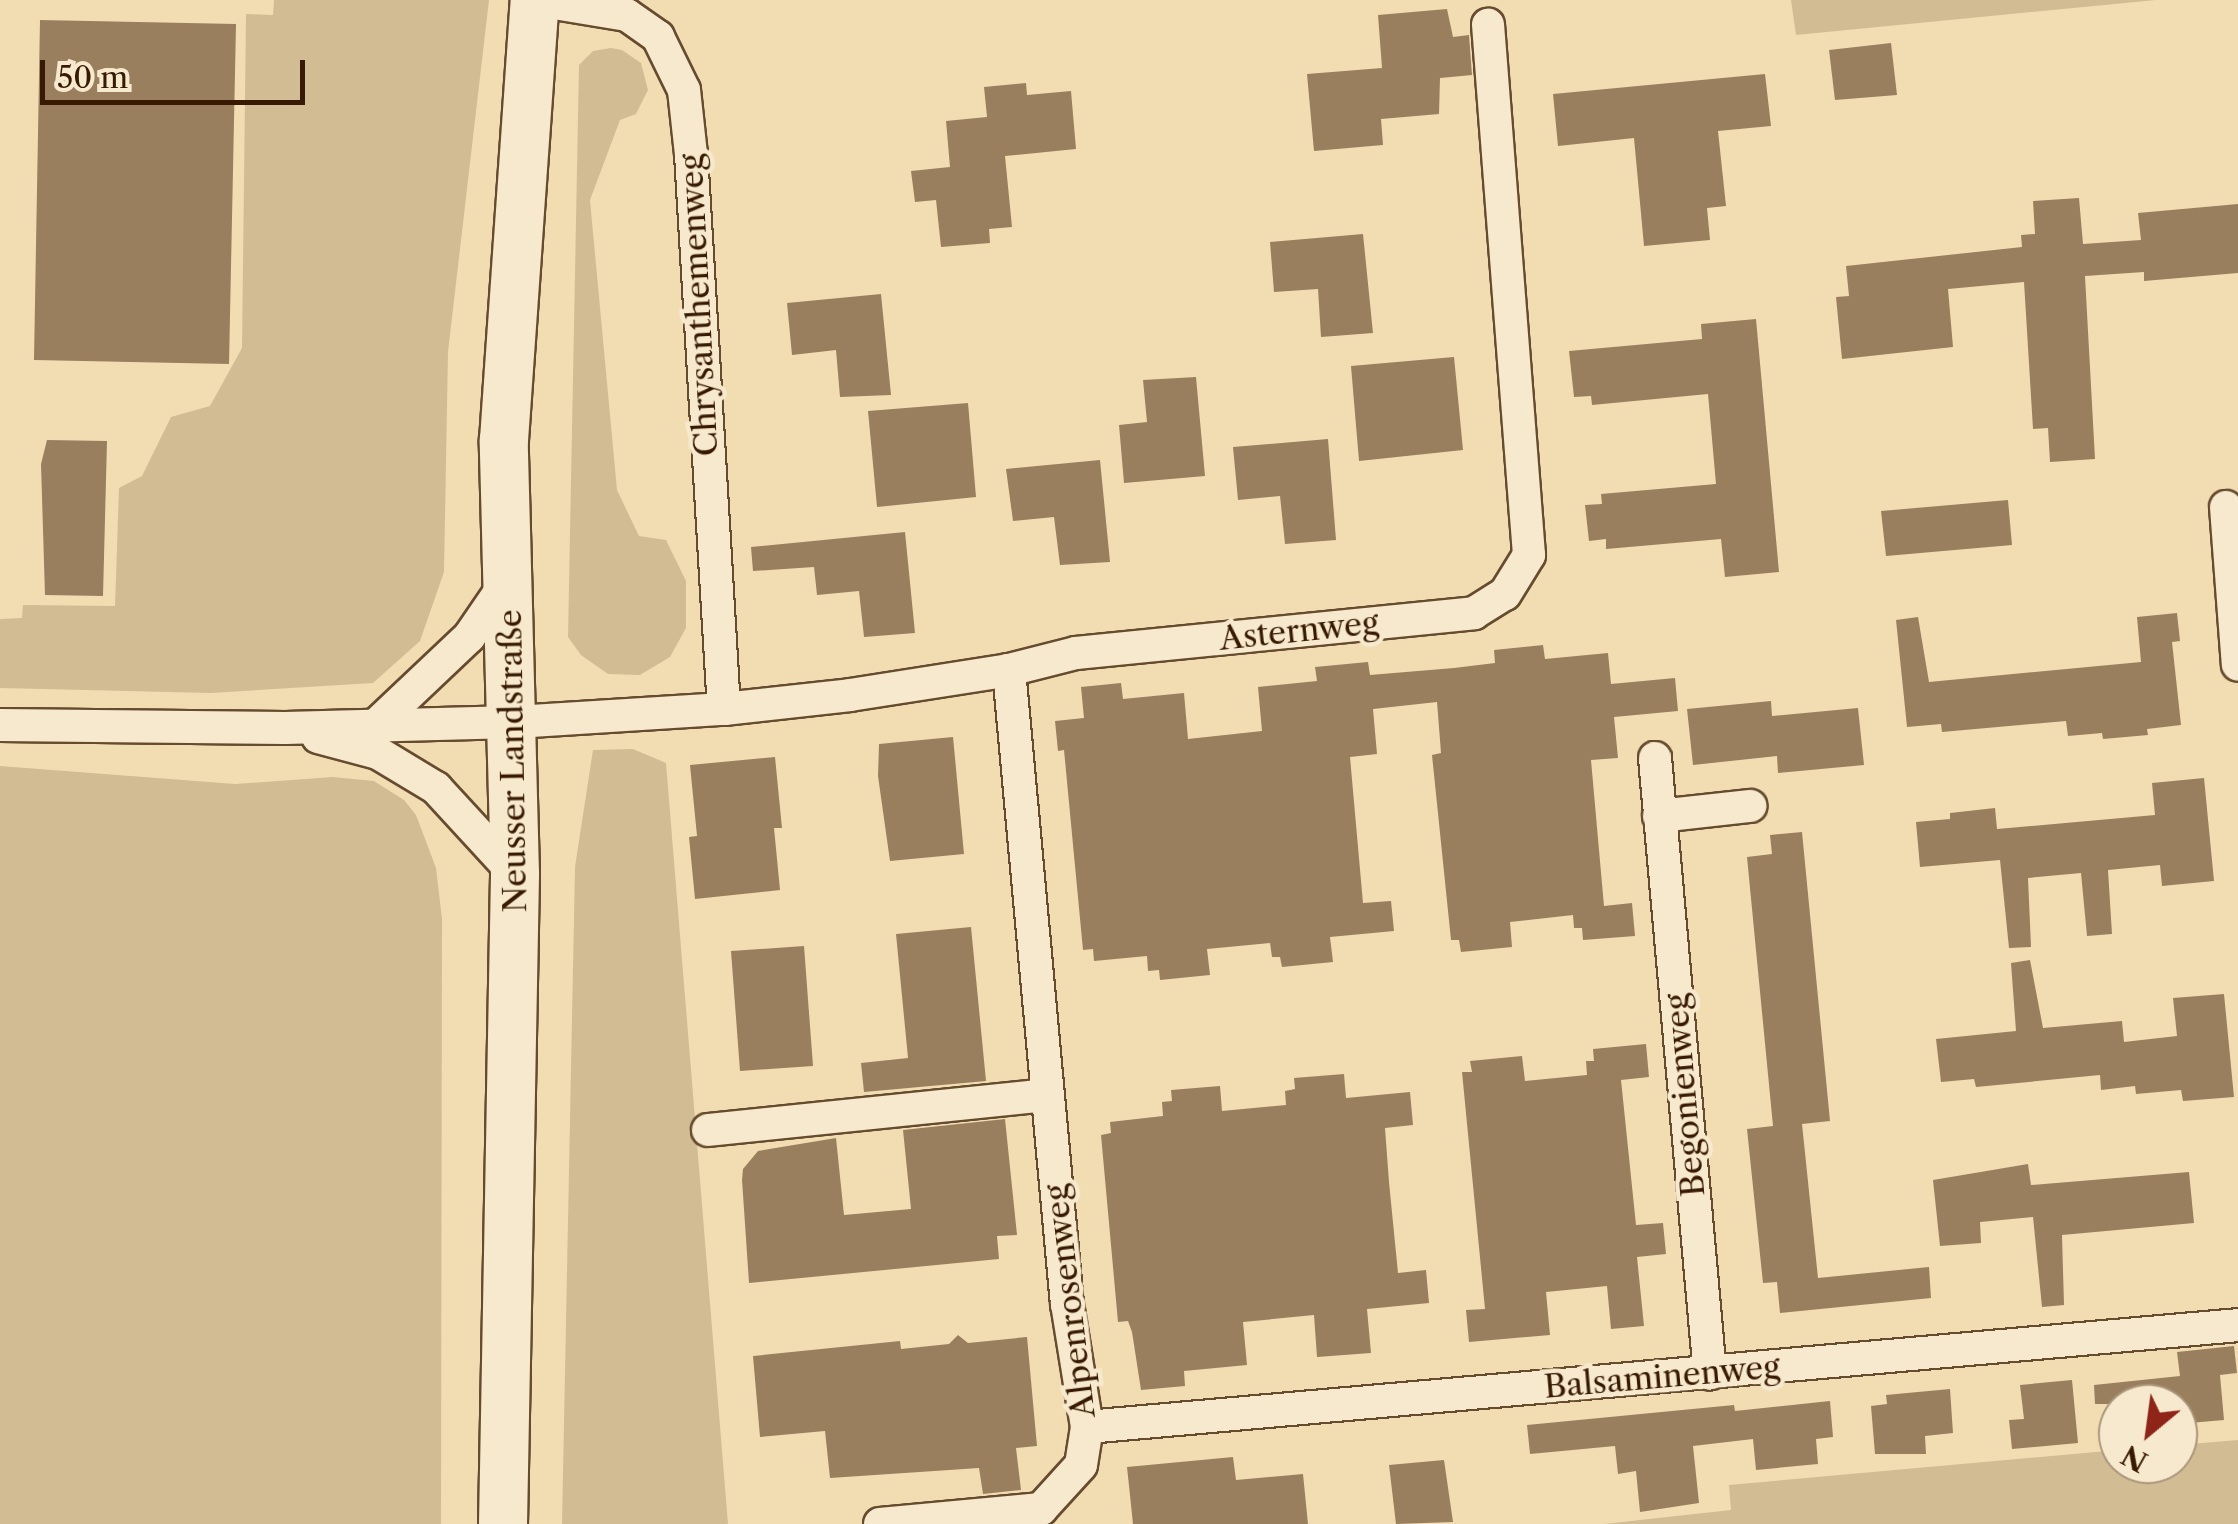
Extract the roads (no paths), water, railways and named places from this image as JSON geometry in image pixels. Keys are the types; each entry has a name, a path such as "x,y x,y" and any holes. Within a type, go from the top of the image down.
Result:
{"main road":[{"name":"Neusser Landstraße","path":"502,1524 515,874 504,440 535,0"}],"street":[{"name":"Chrysanthemenweg","path":"535,0 627,15 658,37 684,90 724,708"},
{"name":"Asternweg","path":"284,728 514,722 724,708 850,695 1008,670 1076,654 1449,618 1492,604 1517,580 1529,555 1488,25"},
{"path":"2226,507 2238,664"},
{"path":"378,724 469,637 510,576"},
{"name":"Alpenrosenweg","path":"880,1524 1041,1509 1081,1465 1086,1427 1067,1304 1008,670"},
{"path":"0,725 284,728 378,753 436,788 515,874"},
{"name":"Begonienweg","path":"1654,758 1710,1374"},
{"path":"1660,816 1750,806"},
{"path":"708,1130 1046,1095"},
{"name":"Balsaminenweg","path":"1086,1427 2238,1325"}]}
